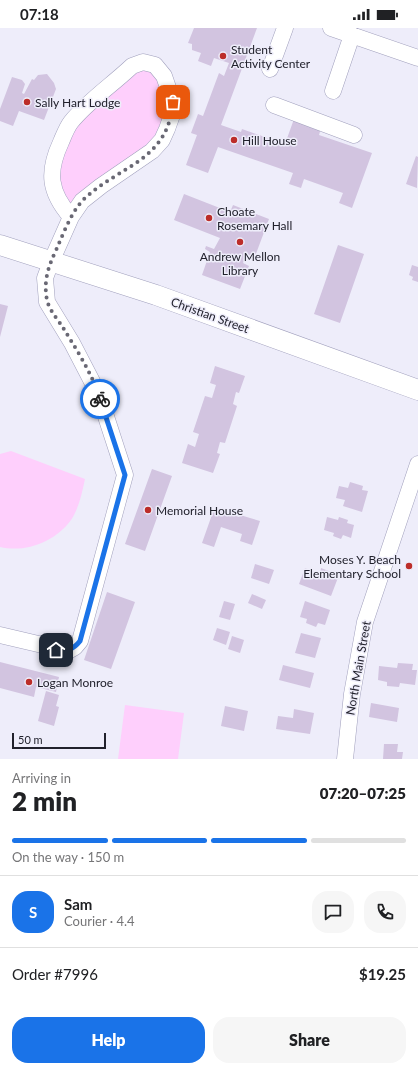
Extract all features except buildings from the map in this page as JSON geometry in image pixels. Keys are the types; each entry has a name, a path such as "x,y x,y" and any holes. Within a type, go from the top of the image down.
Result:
{"main road":[{"name":"Christian Street","path":"0,245 156,296 418,390"}],"street":[{"path":"270,69 285,28"},
{"path":"331,28 418,58"},
{"path":"333,91 352,35"},
{"path":"0,635 68,651 80,641 125,475 99,395 72,343 47,302 45,278 50,262 71,217 82,201 152,151 162,140 172,115 173,102 164,76 155,65 143,62 132,66 70,123 58,150 51,175 54,192 62,206 71,217"},
{"path":"274,105 354,136"},
{"name":"North Main Street","path":"345,759 352,694 365,622 418,464"}],"shaded area":[{"path":"143,62 167,84 172,115 144,157 68,213 51,175 70,123"},
{"path":"11,451 85,479 80,500 71,520 64,528 48,540 30,547 0,547 0,454"},
{"path":"125,705 184,713 178,759 118,759"}],"way so far":[{"path":"100,399 88,372 47,302 45,278 50,262 71,217 82,201 152,151 162,140 167,129 172,115 173,102"}],"place":[{"name":"Student Activity Center","path":"223,56"},
{"name":"Sally Hart Lodge","path":"27,102"},
{"name":"Hill House","path":"234,140"},
{"name":"Choate Rosemary Hall","path":"209,218"},
{"name":"Andrew Mellon Library","path":"240,242"},
{"name":"Memorial House","path":"148,510"},
{"name":"Moses Y. Beach Elementary School","path":"409,566"},
{"name":"Logan Monroe","path":"29,682"}],"route":[{"path":"56,650 68,651 80,641 125,475 100,399"}]}
